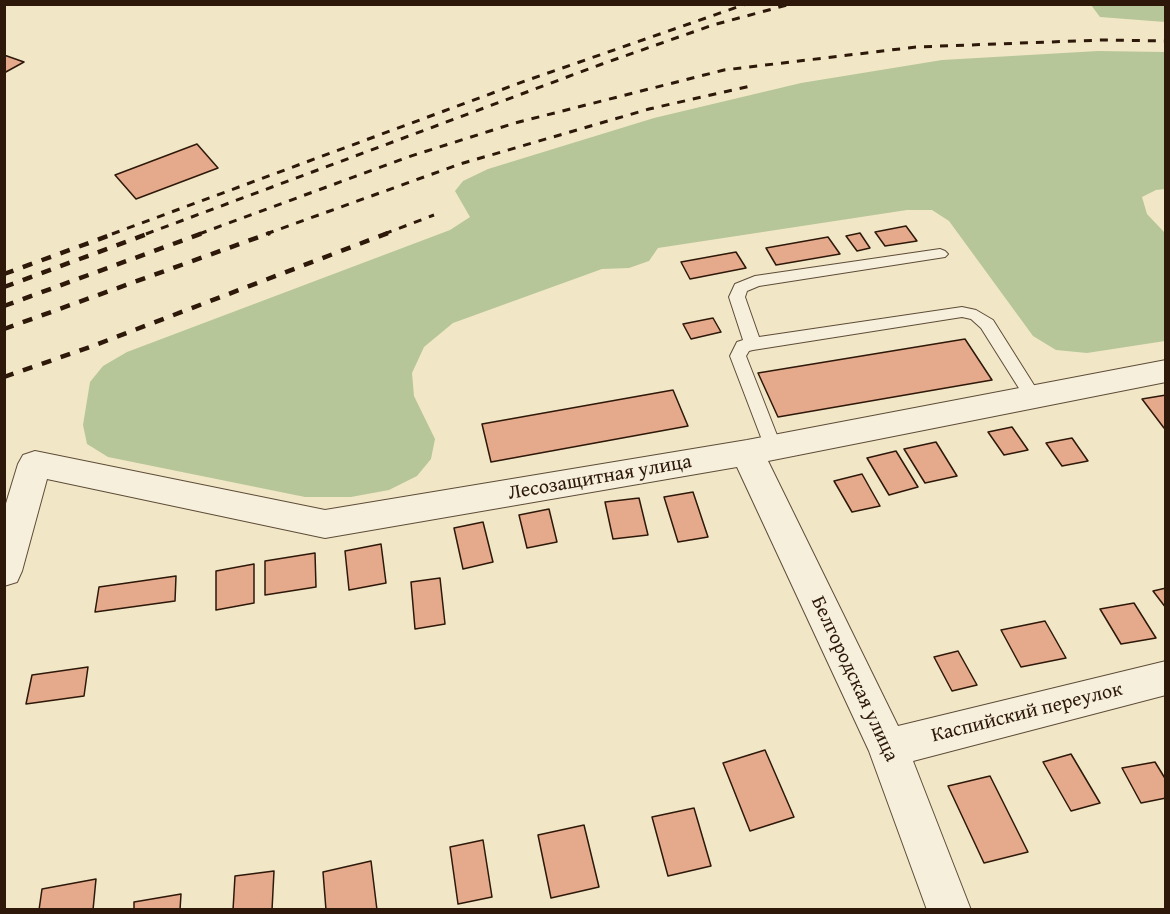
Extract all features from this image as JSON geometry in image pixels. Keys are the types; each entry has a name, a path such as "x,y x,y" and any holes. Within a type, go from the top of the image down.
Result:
{"street":[{"name":"Лесозащитная улица","path":"4,571 35,464 325,524 760,450 1166,371"},
{"name":"Белгородская улица","path":"760,450 888,748 949,909"},
{"name":"Каспийский переулок","path":"888,748 1166,678"}],"lane":[{"path":"753,344 737,297 741,288 755,281 939,254"},
{"path":"760,450 738,356 743,346 753,344 962,312 976,315 987,324 1033,397"}],"green space":[{"path":"1091,5 1165,5 1165,22 1100,17"},
{"path":"1098,51 1165,52 1165,189 1156,190 1142,197 1147,214 1165,233 1165,341 1087,353 1056,350 1033,336 949,221 932,210 907,210 658,248 649,261 629,268 602,269 453,323 424,347 412,373 414,396 435,439 431,459 417,476 389,490 351,497 305,497 108,457 87,444 83,425 90,382 103,366 127,352 450,230 470,217 455,191 463,181 488,169 654,118 801,83 942,60"}],"building":[{"path":"4,55 24,62 4,73"},
{"path":"197,144 218,168 136,199 115,175"},
{"path":"906,226 917,241 885,246 875,232"},
{"path":"860,233 870,248 857,251 846,236"},
{"path":"828,237 840,254 776,265 766,248"},
{"path":"736,252 746,268 690,279 681,262"},
{"path":"713,318 721,332 691,339 683,324"},
{"path":"965,339 992,380 778,417 758,373"},
{"path":"673,390 688,426 491,462 482,424"},
{"path":"1166,395 1166,427 1164,428 1142,399"},
{"path":"1012,427 1028,450 1004,455 988,432"},
{"path":"1072,438 1088,461 1062,466 1046,443"},
{"path":"936,442 957,476 925,483 904,449"},
{"path":"896,451 918,487 889,495 867,458"},
{"path":"862,474 880,506 852,512 834,481"},
{"path":"693,492 708,537 678,542 664,497"},
{"path":"639,498 648,535 613,539 605,502"},
{"path":"549,509 557,542 527,548 519,515"},
{"path":"483,522 493,562 463,569 454,528"},
{"path":"381,544 386,583 349,590 345,551"},
{"path":"315,553 316,587 265,595 265,561"},
{"path":"254,564 254,603 216,610 216,571"},
{"path":"176,576 175,601 95,612 99,587"},
{"path":"440,578 445,624 415,629 411,582"},
{"path":"1166,588 1166,608 1153,591"},
{"path":"1134,603 1156,638 1121,644 1100,609"},
{"path":"1045,621 1066,658 1021,667 1001,630"},
{"path":"958,651 977,685 952,691 934,657"},
{"path":"88,667 84,696 26,704 32,675"},
{"path":"765,750 794,817 750,831 723,763"},
{"path":"1071,754 1100,803 1071,811 1043,762"},
{"path":"1155,762 1166,780 1166,798 1141,803 1122,768"},
{"path":"990,776 1028,852 984,863 948,786"},
{"path":"694,808 711,866 668,876 652,817"},
{"path":"584,825 599,887 551,898 538,835"},
{"path":"483,840 492,897 458,904 450,847"},
{"path":"371,861 377,910 326,910 323,872"},
{"path":"274,871 272,910 233,910 235,876"},
{"path":"96,879 93,910 39,910 42,889"},
{"path":"181,894 180,910 134,910 134,902"}],"railway":[{"path":"112,234 525,81 746,4"},
{"path":"146,234 602,64 713,25 791,4"},
{"path":"199,234 408,157 515,123 724,70 916,47 1102,40 1166,41"},
{"path":"266,234 460,164 649,109 755,85"},
{"path":"384,234 434,215"},
{"path":"4,274 116,233"},
{"path":"4,287 150,233"},
{"path":"4,306 203,233"},
{"path":"4,329 270,233"},
{"path":"4,377 90,347 388,233"}]}
